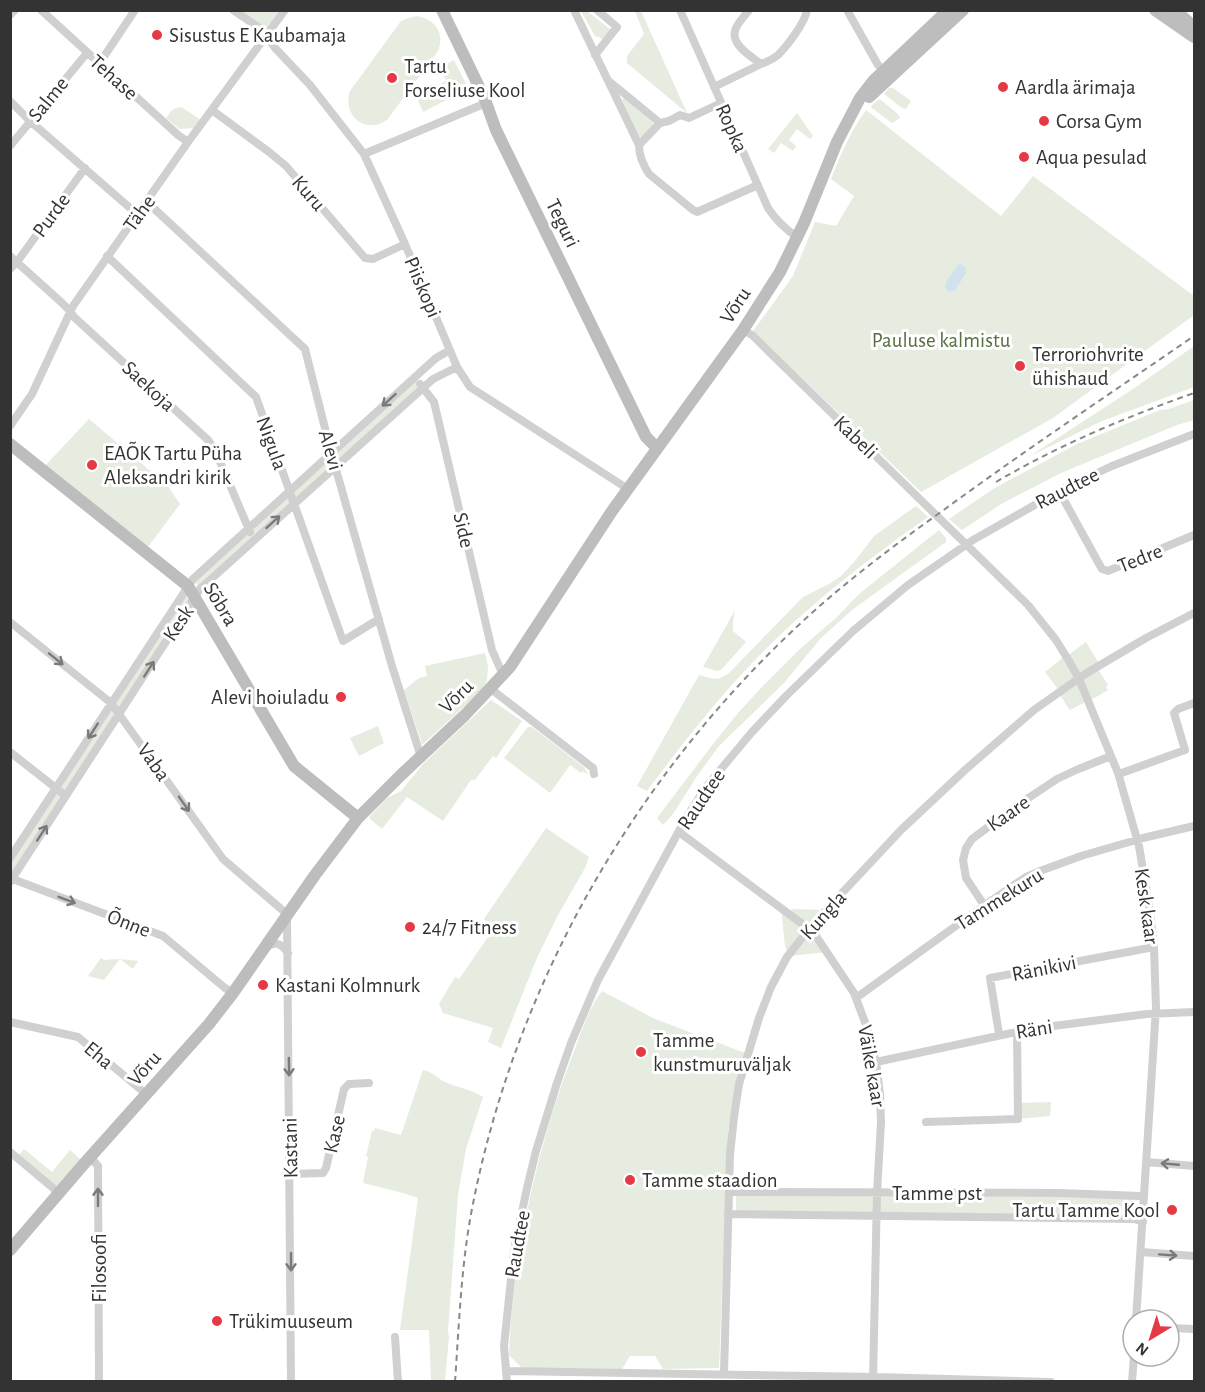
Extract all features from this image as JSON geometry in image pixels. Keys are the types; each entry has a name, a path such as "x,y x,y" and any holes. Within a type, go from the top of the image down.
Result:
{"main road":[{"name":"Teguri","path":"442,10 484,97 496,130 646,437 657,448"},
{"name":"Võru","path":"10,1250 209,1024 358,818 465,716 510,667 628,489 743,330 780,272 804,223 837,142 860,98 884,70 948,10"},
{"name":"Võru","path":"851,114 963,10"},
{"path":"1155,10 1194,37"},
{"path":"1175,10 1194,27"},
{"name":"Sõbra","path":"10,444 191,591 294,766 358,818"}],"street":[{"path":"10,15 15,10"},
{"name":"Tehase","path":"41,10 178,135 189,142"},
{"path":"99,64 135,10"},
{"name":"Piiskopi","path":"233,10 261,30 310,86 364,154 457,367 471,387 628,489"},
{"name":"Tähe","path":"10,426 33,394 71,312 107,256 285,10"},
{"path":"574,10 639,145 639,153 649,174 697,212 758,185"},
{"path":"595,55 617,27 597,10"},
{"name":"Ropka","path":"680,10 768,208 772,215 797,237"},
{"path":"749,10 735,28 734,33 740,47 761,64"},
{"path":"714,87 778,55 806,18 807,10"},
{"path":"847,10 878,65 884,70"},
{"name":"Salme","path":"10,146 87,52"},
{"path":"607,80 660,123"},
{"path":"10,101 137,214"},
{"path":"639,145 660,123 680,115 689,118 721,102"},
{"path":"364,154 486,103"},
{"name":"Kuru","path":"212,110 286,166 365,258 373,259 405,244"},
{"name":"Purde","path":"13,262 85,168"},
{"name":"Alevi","path":"147,201 305,349 331,452 405,711 421,756"},
{"name":"Nigula","path":"107,256 256,397 343,641 379,619"},
{"name":"Saekoja","path":"13,262 71,312 208,441 255,539"},
{"name":"Kabeli","path":"743,330 752,336 966,545"},
{"name":"Kesk","path":"11,880 120,714 191,591 193,579 436,358 450,350"},
{"name":"Kesk","path":"10,858 111,703 191,591 200,589 422,388 433,379 457,367"},
{"name":"Side","path":"419,374 422,388 434,402 492,650 503,675"},
{"name":"Raudtee","path":"507,1382 504,1346 514,1250 536,1151 557,1083 598,980 693,806 720,770 770,712 807,675 908,585 966,545 1059,491 1112,466 1194,434"},
{"name":"Tedre","path":"1059,491 1102,569 1108,571 1194,535"},
{"name":"Kesk kaar","path":"966,545 1028,604 1056,640 1079,679 1119,774 1137,840 1154,947 1155,1014 1137,1308"},
{"name":"Kungla","path":"724,1374 730,1155 734,1117 740,1084 759,1018 771,987 787,957 808,930 901,830 1034,710 1085,674 1146,638 1194,614"},
{"name":"Vaba","path":"10,622 111,703 223,859 287,914"},
{"path":"491,689 593,768 594,774"},
{"path":"1119,774 1185,750 1174,713 1194,703"},
{"path":"10,752 66,796"},
{"name":"Kaare","path":"984,905 966,878 963,860 966,848 972,839 1058,779 1111,756"},
{"name":"Tammekuru","path":"856,998 1026,877 1081,856 1194,826"},
{"name":"Väike kaar","path":"679,831 816,936 856,998 866,1025 876,1062 881,1122 873,1379"},
{"name":"Õnne","path":"11,880 162,936 233,993"},
{"name":"Kastani","path":"287,914 291,1382"},
{"path":"264,949 279,944 288,954"},
{"name":"Ränikivi","path":"999,1034 990,978 1154,947"},
{"name":"Räni","path":"876,1062 1017,1031 1088,1021 1194,1012"},
{"name":"Eha","path":"10,1022 78,1037 146,1094"},
{"path":"926,1122 1018,1119 1017,1031"},
{"name":"Kase","path":"291,1174 323,1173 344,1089 349,1084 369,1083"},
{"path":"10,1152 59,1193"},
{"name":"Filosoofi","path":"90,1157 98,1166 99,1382"},
{"path":"1146,1162 1194,1166"},
{"name":"Tamme pst","path":"729,1192 1144,1195"},
{"name":"Tamme pst","path":"728,1214 1123,1219 1143,1222"},
{"path":"1141,1252 1194,1256"},
{"path":"395,1337 398,1382"},
{"path":"507,1371 1051,1382"}],"green space":[{"path":"236,11 282,11 267,31"},
{"path":"582,11 587,11 611,30 604,39 595,36"},
{"path":"635,11 641,11 687,113 627,63 627,56 644,34"},
{"path":"417,16 429,20 437,28 440,38 438,51 387,120 379,124 364,124 352,115 349,108 350,91 401,21"},
{"path":"454,60 470,92 456,100 454,96 423,112 416,96 446,81 440,67"},
{"path":"889,88 893,88 911,101 906,109 884,94"},
{"path":"624,98 654,124 643,138 639,136 622,100"},
{"path":"881,100 900,118 892,123 872,108 871,106"},
{"path":"179,107 201,120 195,128 179,129 166,118 172,110"},
{"name":"Pauluse kalmistu","path":"866,110 1001,216 1033,176 1194,296 1194,315 1053,418 921,492 753,331 793,276 815,222 836,226 854,196 831,179 846,143"},
{"path":"797,113 813,136 810,139 797,129 789,140 796,146 793,151 781,143 774,153 768,149"},
{"path":"1194,346 1194,387 1102,421 1030,456 1136,387"},
{"path":"415,377 419,391 200,589 193,579"},
{"path":"1194,400 1194,420 1061,473 1003,503 962,530 949,519 993,489 1077,444 1160,410"},
{"path":"89,419 167,485 180,504 145,551 42,469"},
{"path":"916,506 928,517 850,574 795,621 726,692 647,791 637,786 699,675 715,679 730,672 803,597 841,576 874,536"},
{"path":"939,530 946,538 946,542 852,610 821,638 784,683 719,746 663,825 657,818 713,744 761,688 859,594"},
{"path":"186,595 189,600 11,882 11,858"},
{"path":"735,610 733,631 746,642 721,670 703,667"},
{"path":"1086,642 1101,667 1098,669 1108,685 1106,687 1108,690 1070,710 1059,694 1061,693 1045,672"},
{"path":"485,653 488,666 485,685 422,744 404,690 419,678 427,676 425,666"},
{"path":"491,700 522,721 496,758 493,756 475,780 471,780 443,821 407,797 382,829 371,820 369,817 387,798 401,791 424,763"},
{"path":"378,726 384,743 359,756 350,738"},
{"path":"528,727 532,727 584,767 588,775 570,765 550,793 504,758"},
{"path":"546,828 589,857 536,960 501,1048 488,1042 493,1028 443,1013 439,1004 455,977 459,979 491,933 486,929 489,923 484,919"},
{"path":"781,907 786,911 827,910 809,929 828,952 789,956 785,946"},
{"path":"101,958 104,960 120,959 104,980 88,976"},
{"path":"120,959 138,961 133,969"},
{"name":"Tamme staadion","path":"602,991 655,1019 745,1053 736,1083 728,1130 719,1368 663,1369 655,1356 630,1356 622,1369 522,1368 509,1355 518,1260 536,1170 553,1111 585,1021"},
{"path":"423,1070 445,1082 483,1097 466,1149 458,1195 445,1381 431,1381 429,1330 400,1330 418,1198 363,1183 372,1131 375,1128 401,1135"},
{"path":"1051,1102 1050,1116 1018,1119 1018,1103"},
{"path":"24,1149 52,1172 70,1150 83,1162 58,1191 17,1157"},
{"path":"736,1193 1137,1198 1136,1218 736,1213"}],"water":[{"path":"961,264 966,268 966,273 955,290 948,291 945,287 946,282"}],"railway":[{"path":"455,1382 465,1255 471,1214 491,1127 519,1042 554,959 596,880 644,804 698,732 757,666 837,591 898,543 976,487 1194,336"},
{"path":"996,482 1093,433 1194,393"}],"place":[{"name":"Sisustus E Kaubamaja","path":"157,35"},
{"name":"Tartu Forseliuse Kool","path":"392,78"},
{"name":"Aardla ärimaja","path":"1003,87"},
{"name":"Corsa Gym","path":"1044,121"},
{"name":"Aqua pesulad","path":"1024,157"},
{"name":"Terroriohvrite ühishaud","path":"1020,366"},
{"name":"EAÕK Tartu Püha Aleksandri kirik","path":"92,465"},
{"name":"Alevi hoiuladu","path":"341,697"},
{"name":"24/7 Fitness","path":"410,927"},
{"name":"Kastani Kolmnurk","path":"263,985"},
{"name":"Tamme kunstmuruväljak","path":"641,1052"},
{"name":"Tamme staadion","path":"630,1180"},
{"name":"Tartu Tamme Kool","path":"1172,1210"},
{"name":"Trükimuuseum","path":"217,1321"}]}
